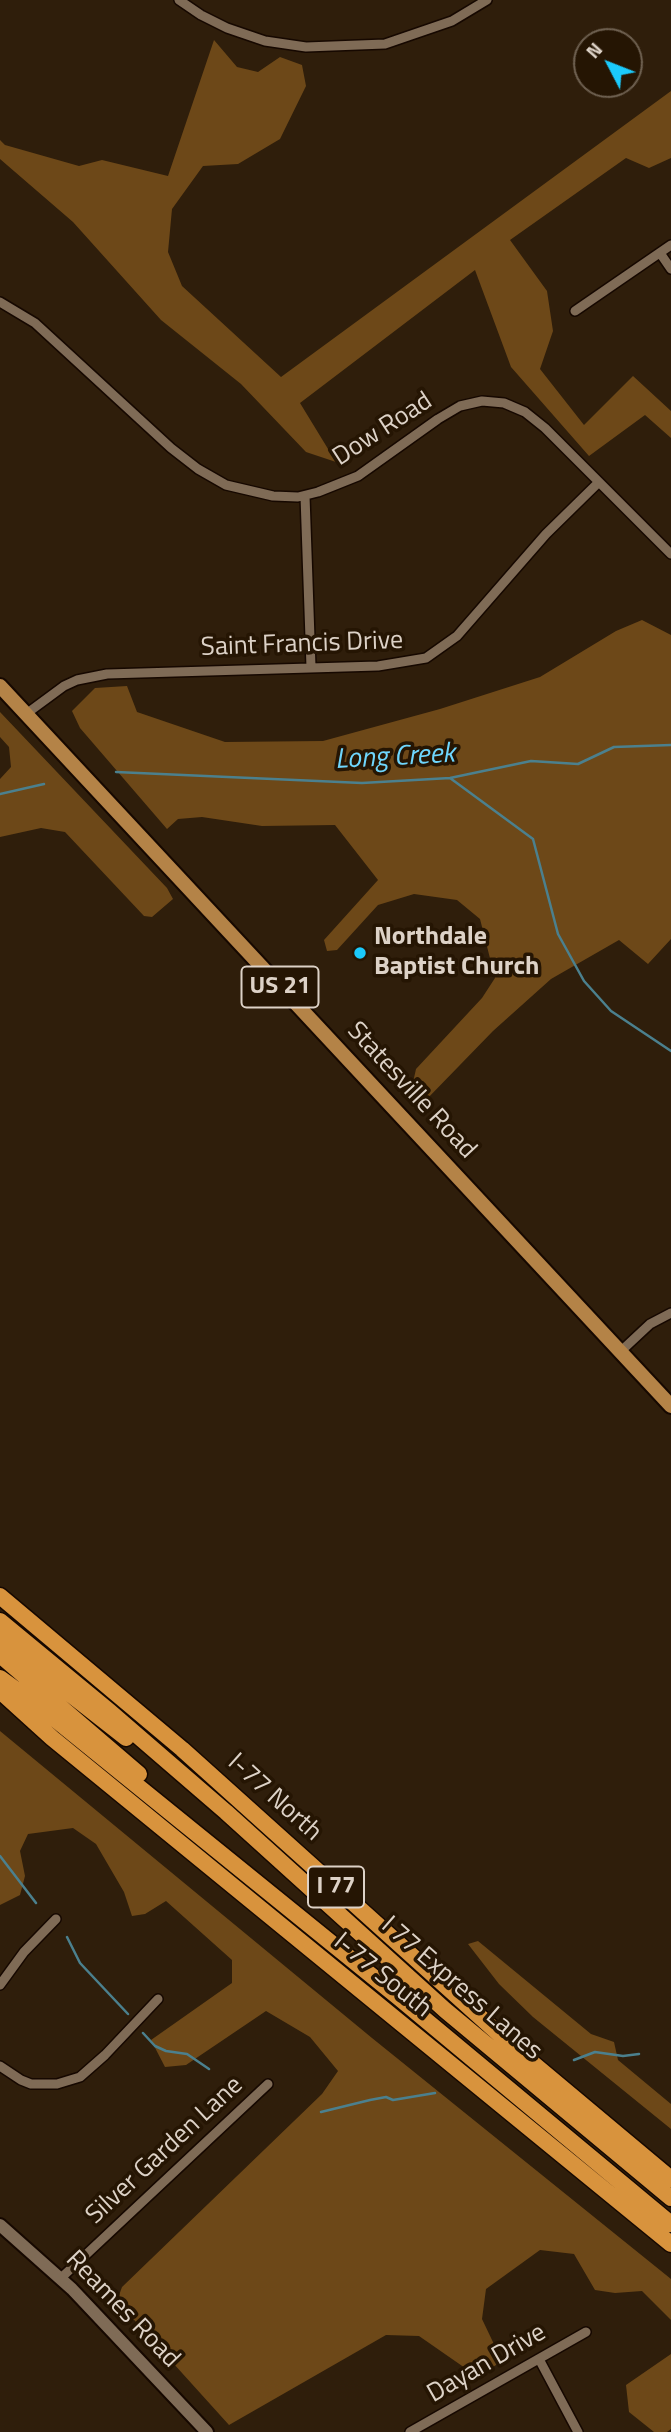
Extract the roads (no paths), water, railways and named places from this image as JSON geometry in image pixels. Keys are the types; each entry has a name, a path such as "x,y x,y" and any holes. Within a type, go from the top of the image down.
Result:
{"highway":[{"name":"I-77 North","path":"0,1596 183,1749 508,2042 671,2179"},
{"name":"I 77 Express Lanes","path":"0,1621 226,1812 435,2001 671,2198"},
{"path":"0,1639 201,1800 226,1812"},
{"path":"0,1654 210,1835 229,1860"},
{"name":"I 77 Express Lanes","path":"0,1678 40,1707 229,1860 671,2224"},
{"name":"I-77 South","path":"0,1691 51,1738 671,2244"}],"main road":[{"name":"Statesville Road","path":"0,686 671,1406"},
{"name":"Reames Road","path":"0,2225 61,2278 208,2432"}],"street":[{"path":"179,0 227,28 265,41 306,47 385,44 452,20 488,0"},
{"path":"575,311 671,245"},
{"path":"660,253 671,269"},
{"name":"Dow Road","path":"0,302 35,323 171,447 209,476 226,485 256,494 305,496 358,476 460,406 482,401 503,403 529,415 671,554"},
{"name":"Saint Francis Drive","path":"26,713 65,686 91,677 122,673 378,666 426,658 457,636 546,534 599,482"},
{"path":"305,496 312,667"},
{"path":"620,1352 650,1324 671,1313"},
{"path":"0,1985 24,1952 56,1919"},
{"path":"0,2066 31,2084 57,2084 80,2077 105,2056 158,1998"},
{"name":"Silver Garden Lane","path":"61,2278 268,2084"},
{"name":"Dayan Drive","path":"410,2432 586,2332"},
{"path":"539,2359 578,2432"}],"waterway":[{"name":"Long Creek","path":"116,772 362,783 450,778 531,761 578,764 614,747 671,745"},
{"path":"450,778 533,839 558,934 584,981 611,1011 671,1051"},
{"name":"Long Creek","path":"0,794 44,784"},
{"path":"0,1856 36,1903"},
{"path":"67,1937 80,1963 128,2014"},
{"path":"143,2033 155,2046 166,2051 187,2054 209,2069"},
{"path":"574,2060 595,2052 623,2056 639,2054"},
{"path":"321,2112 386,2097 393,2100 435,2093"}],"place":[{"name":"Northdale Baptist Church","path":"360,953"}]}
